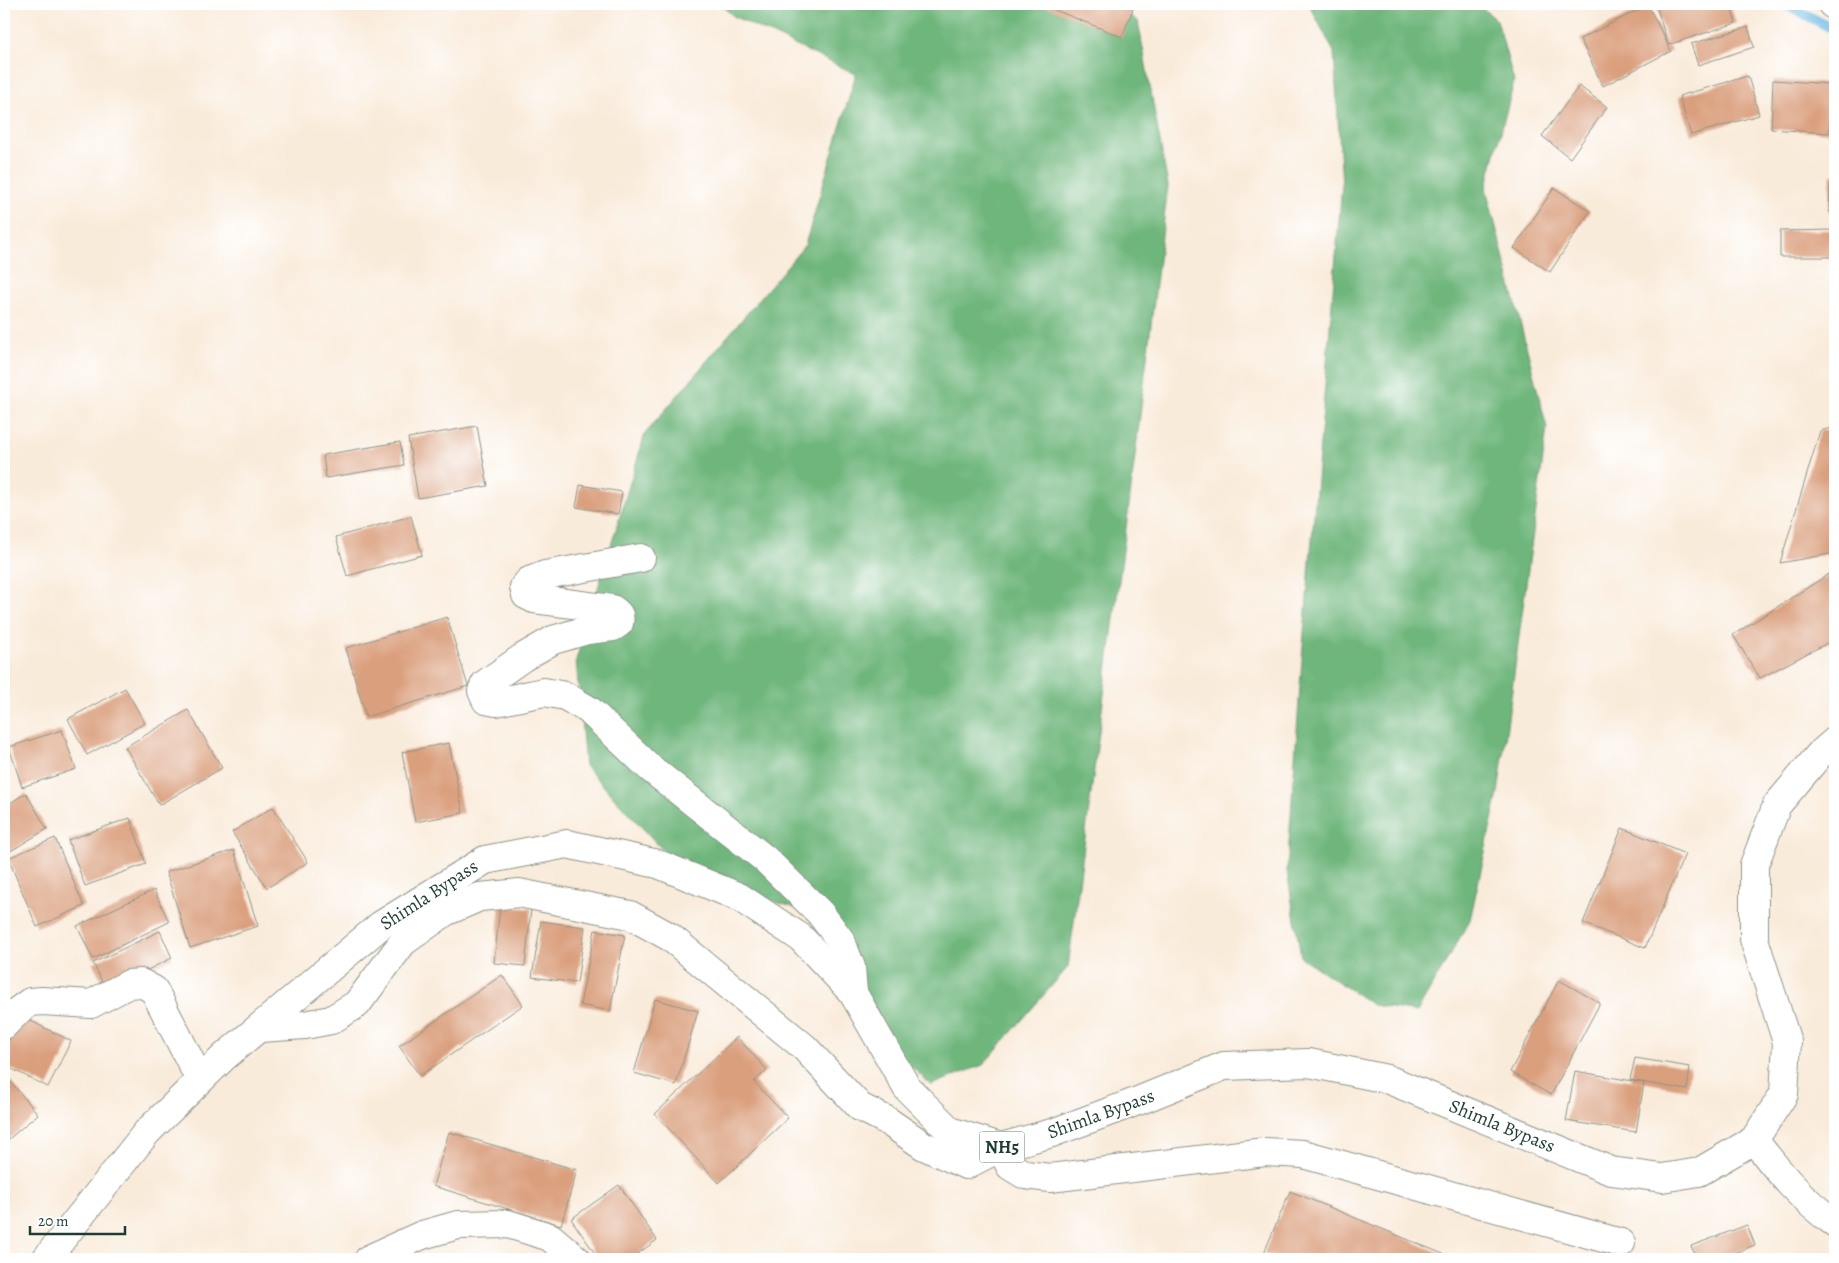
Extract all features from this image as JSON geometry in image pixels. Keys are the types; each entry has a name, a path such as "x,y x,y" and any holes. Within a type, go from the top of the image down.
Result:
{"main road":[{"path":"641,558 545,575 529,581 524,587 526,596 534,599 612,609 620,617 619,623 613,627 588,630 553,640 522,658 485,684 482,692 486,700 496,702 544,692 565,696 588,710 650,768 765,859 820,913 841,941 851,967 853,993"},
{"name":"Shimla Bypass","path":"46,1259 147,1132 224,1056 260,1028 380,925 485,860 568,844 658,864 739,897 801,938 853,993 907,1088 950,1131 1001,1147 1052,1133 1224,1066 1309,1063 1387,1080 1611,1171 1662,1178 1700,1172 1754,1140 1784,1094 1787,1042 1754,939 1754,865 1777,805 1820,754 1835,741"},
{"path":"260,1028 305,1025 331,1020 357,1004 403,942 445,912 480,897 519,893 630,915 670,937 804,1047 860,1107 886,1120 924,1146 966,1165 1001,1147 1010,1166 1025,1176 1050,1178 1265,1152 1303,1154 1622,1243"},
{"path":"4,1025 30,1002 91,1004 129,984 141,983 154,990 200,1080"},
{"path":"1754,1140 1786,1181 1835,1223"},
{"path":"369,1259 422,1235 458,1225 508,1224 550,1237 576,1259"}],"green space":[{"path":"719,4 1112,4 1138,21 1168,186 1129,505 1068,967 983,1065 931,1085 883,1040 829,918 686,875 585,766 576,660 645,434 805,245 856,74 735,17"},
{"path":"1309,4 1477,4 1497,20 1514,82 1486,188 1547,428 1498,793 1470,920 1417,1012 1373,1005 1301,957 1287,871 1303,645 1342,185 1334,52"}],"building":[{"path":"1040,4 1135,4 1122,37"},
{"path":"1730,4 1736,23 1668,45 1656,5"},
{"path":"1648,5 1671,51 1603,86 1580,39"},
{"path":"1748,27 1754,47 1698,65 1691,44"},
{"path":"1748,76 1759,115 1691,135 1679,96"},
{"path":"1773,80 1832,84 1829,133 1771,129"},
{"path":"1579,86 1607,107 1570,158 1542,136"},
{"path":"1831,175 1835,175 1835,212 1829,212"},
{"path":"1554,188 1590,211 1550,272 1514,248"},
{"path":"1835,230 1835,257 1780,257 1780,231"},
{"path":"477,426 488,486 418,498 408,438"},
{"path":"1835,427 1835,553 1780,563 1820,431"},
{"path":"400,442 404,465 326,478 323,455"},
{"path":"580,485 622,492 618,514 576,507"},
{"path":"411,516 422,555 347,576 336,537"},
{"path":"1835,570 1835,639 1760,678 1733,635"},
{"path":"447,617 468,686 366,717 346,648"},
{"path":"125,688 145,723 87,755 68,719"},
{"path":"188,710 222,768 159,805 125,747"},
{"path":"62,730 76,769 22,787 9,747"},
{"path":"449,743 463,813 415,822 402,752"},
{"path":"26,793 47,829 4,855 4,807"},
{"path":"273,807 308,862 267,888 232,832"},
{"path":"130,818 146,864 85,886 68,840"},
{"path":"1622,828 1685,854 1645,948 1583,923"},
{"path":"55,838 84,906 37,927 8,858"},
{"path":"234,850 258,926 190,948 166,872"},
{"path":"154,890 169,922 93,959 77,926"},
{"path":"500,906 531,909 525,966 494,963"},
{"path":"541,921 585,927 577,983 532,977"},
{"path":"595,930 625,935 610,1011 580,1005"},
{"path":"160,931 172,958 106,990 93,963"},
{"path":"502,975 523,1005 420,1076 399,1046"},
{"path":"1559,980 1600,1003 1551,1095 1510,1072"},
{"path":"655,999 698,1011 676,1085 634,1073"},
{"path":"21,1016 71,1041 48,1087 4,1065 4,1050"},
{"path":"737,1037 767,1070 754,1082 788,1118 719,1183 655,1114"},
{"path":"1635,1058 1690,1067 1687,1090 1630,1080"},
{"path":"1575,1071 1644,1083 1636,1132 1566,1121"},
{"path":"6,1076 38,1114 4,1143 4,1078"},
{"path":"449,1132 577,1170 561,1225 433,1186"},
{"path":"619,1185 657,1240 630,1259 599,1259 571,1219"},
{"path":"1290,1191 1455,1259 1279,1259 1264,1253"},
{"path":"1747,1225 1755,1245 1718,1259 1697,1259 1691,1246"},
{"path":"554,1247 571,1259 540,1259"}],"waterway":[{"path":"1785,4 1835,30"}]}
